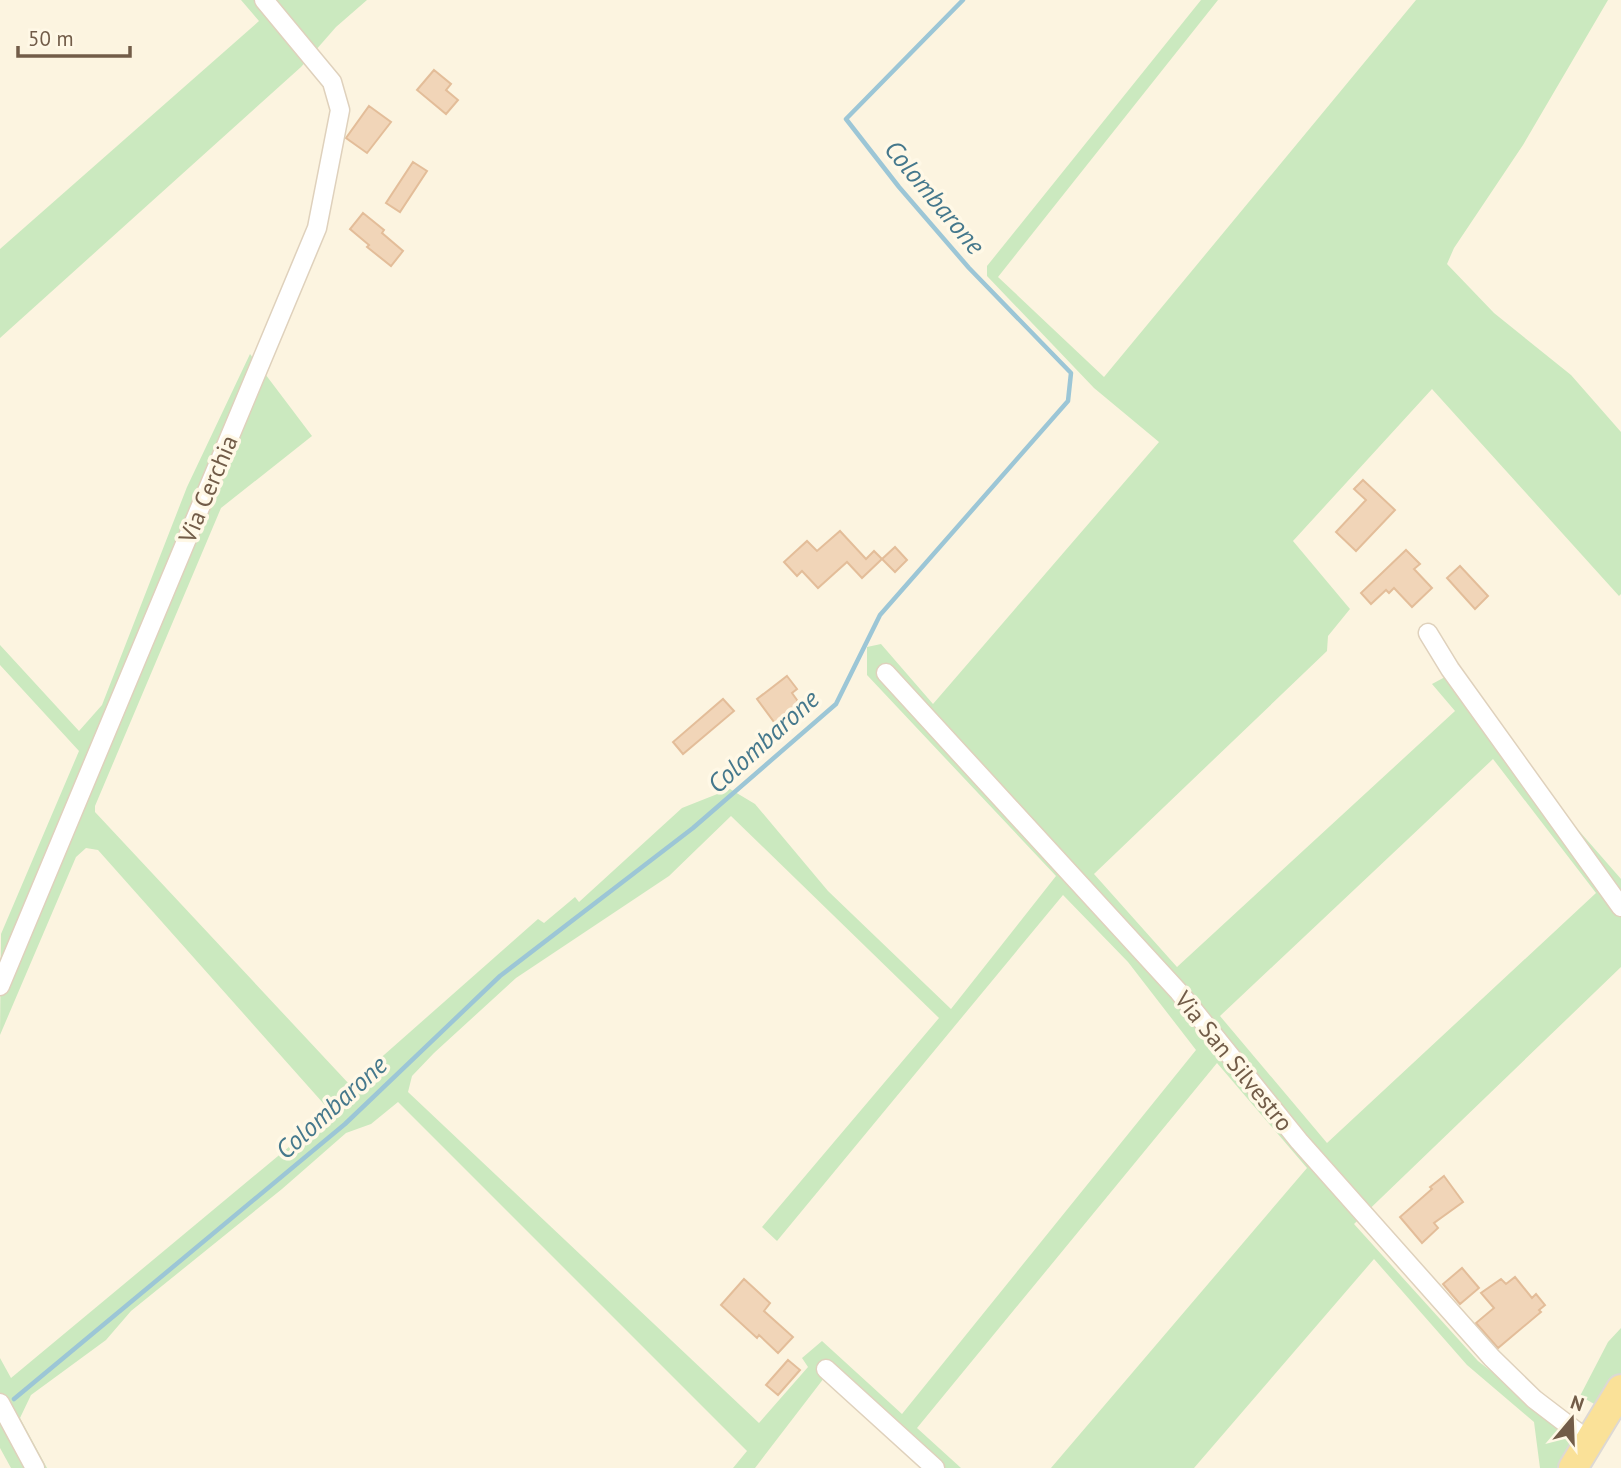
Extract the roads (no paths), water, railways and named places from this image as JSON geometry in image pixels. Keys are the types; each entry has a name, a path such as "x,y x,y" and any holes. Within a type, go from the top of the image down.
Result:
{"main road":[{"path":"1573,1468 1621,1389"}],"street":[{"name":"Via Cerchia","path":"0,985 317,228 340,110 332,82 264,0"},
{"path":"1428,633 1450,669 1621,907"},
{"name":"Via San Silvestro","path":"886,673 1179,992 1299,1141 1492,1358 1534,1399 1589,1441"},
{"path":"826,1369 935,1468"},
{"path":"0,1403 35,1468"}],"waterway":[{"name":"Colombarone","path":"14,1399 345,1124 500,976 693,828 836,704 880,615 1068,401 1071,373 969,268 899,187 846,119 963,0"}]}
